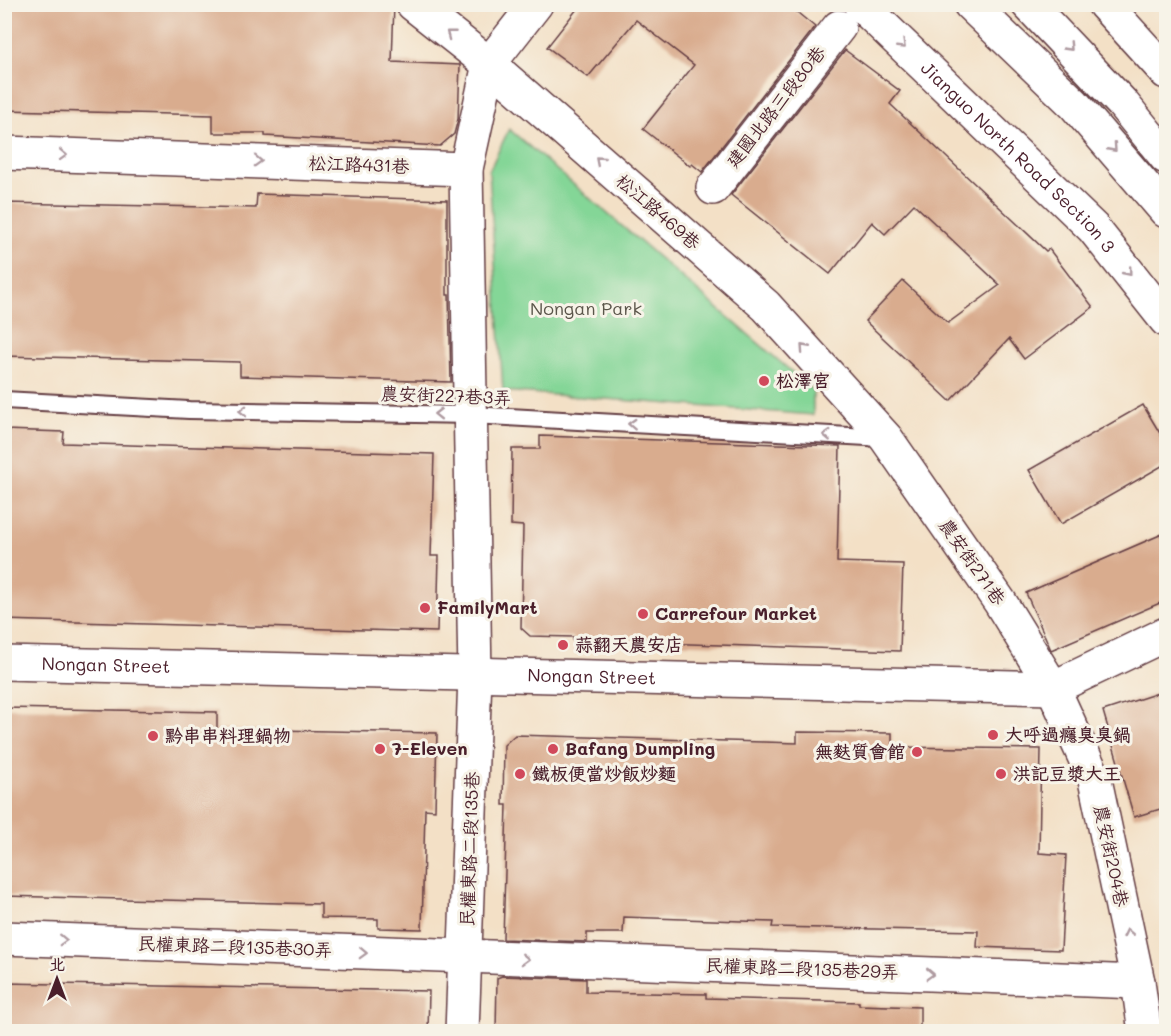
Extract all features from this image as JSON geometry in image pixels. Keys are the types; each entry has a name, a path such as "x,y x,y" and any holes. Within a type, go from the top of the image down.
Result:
{"main road":[{"name":"松江路469巷","path":"413,4 489,64 766,306 886,438"},
{"path":"472,415 466,169 489,64 536,4"},
{"path":"970,4 1074,104 1167,211"},
{"path":"1028,4 1122,103 1167,157"},
{"path":"1104,4 1167,72"},
{"name":"建國北路三段80巷","path":"713,188 849,16"},
{"name":"Jianguo North Road Section 3","path":"849,16 1093,228 1167,320"},
{"name":"松江路431巷","path":"4,153 466,169"},
{"name":"民權東路二段135巷","path":"462,1032 475,676 472,415"},
{"name":"農安街271巷","path":"886,438 1000,602 1053,688"},
{"name":"Nongan Street","path":"4,663 1053,688 1167,634"},
{"name":"農安街204巷","path":"1053,688 1095,780 1138,982 1145,1032"},
{"name":"民權東路二段135巷30弄","path":"4,938 466,957"},
{"name":"民權東路二段135巷29弄","path":"466,957 1138,982"}],"lane":[{"name":"農安街227巷3弄","path":"4,400 189,410 472,415 886,438"}],"green space":[{"name":"Nongan Park","path":"509,129 813,390 813,415 503,391 489,171"}],"building":[{"path":"4,4 394,4 392,62 460,65 458,119 454,134 440,146 265,136 265,133 213,133 213,115 4,110"},
{"path":"581,4 787,4 815,27 702,172 692,164 690,166 643,129 694,65 636,20 588,77 547,47"},
{"path":"845,50 900,91 890,104 1046,251 1049,249 1093,307 1024,359 1009,339 950,401 865,321 903,281 948,323 1000,285 914,204 885,234 872,222 830,274 731,195"},
{"path":"257,194 447,200 447,295 449,295 451,382 240,376 240,362 4,356 4,203 256,208"},
{"path":"1143,405 1167,445 1167,463 1061,524 1029,470"},
{"path":"4,430 64,432 63,443 434,454 431,556 439,556 437,632 4,620"},
{"path":"540,436 840,446 837,562 903,564 900,651 573,640 573,637 530,636 521,628 523,526 511,525 512,449 540,449"},
{"path":"1167,532 1167,600 1051,650 1026,593"},
{"path":"1167,690 1167,807 1134,817 1103,711"},
{"path":"4,708 217,712 217,729 437,733 435,810 425,809 422,929 378,928 378,919 321,918 321,904 4,896"},
{"path":"797,732 892,733 892,747 1041,749 1039,853 1066,855 1061,950 977,947 978,931 772,927 773,922 624,917 623,933 587,933 587,942 503,939 507,805 503,805 504,745 515,735 797,743"},
{"path":"502,976 586,979 586,992 706,994 706,998 859,1002 859,1005 920,1007 920,1032 496,1032 497,978"},
{"path":"4,983 429,991 428,1032 4,1032"}],"place":[{"name":"松澤宮","path":"764,381"},
{"name":"FamilyMart","path":"425,608"},
{"name":"Carrefour Market","path":"643,614"},
{"name":"蒜翻天農安店","path":"563,645"},
{"name":"大呼過癮臭臭鍋","path":"993,735"},
{"name":"黔串串料理鍋物","path":"153,736"},
{"name":"7-Eleven","path":"380,749"},
{"name":"Bafang Dumpling","path":"553,749"},
{"name":"無麩質會館","path":"917,752"},
{"name":"鐵板便當炒飯炒麵","path":"520,774"},
{"name":"洪記豆漿大王","path":"1001,774"}]}
